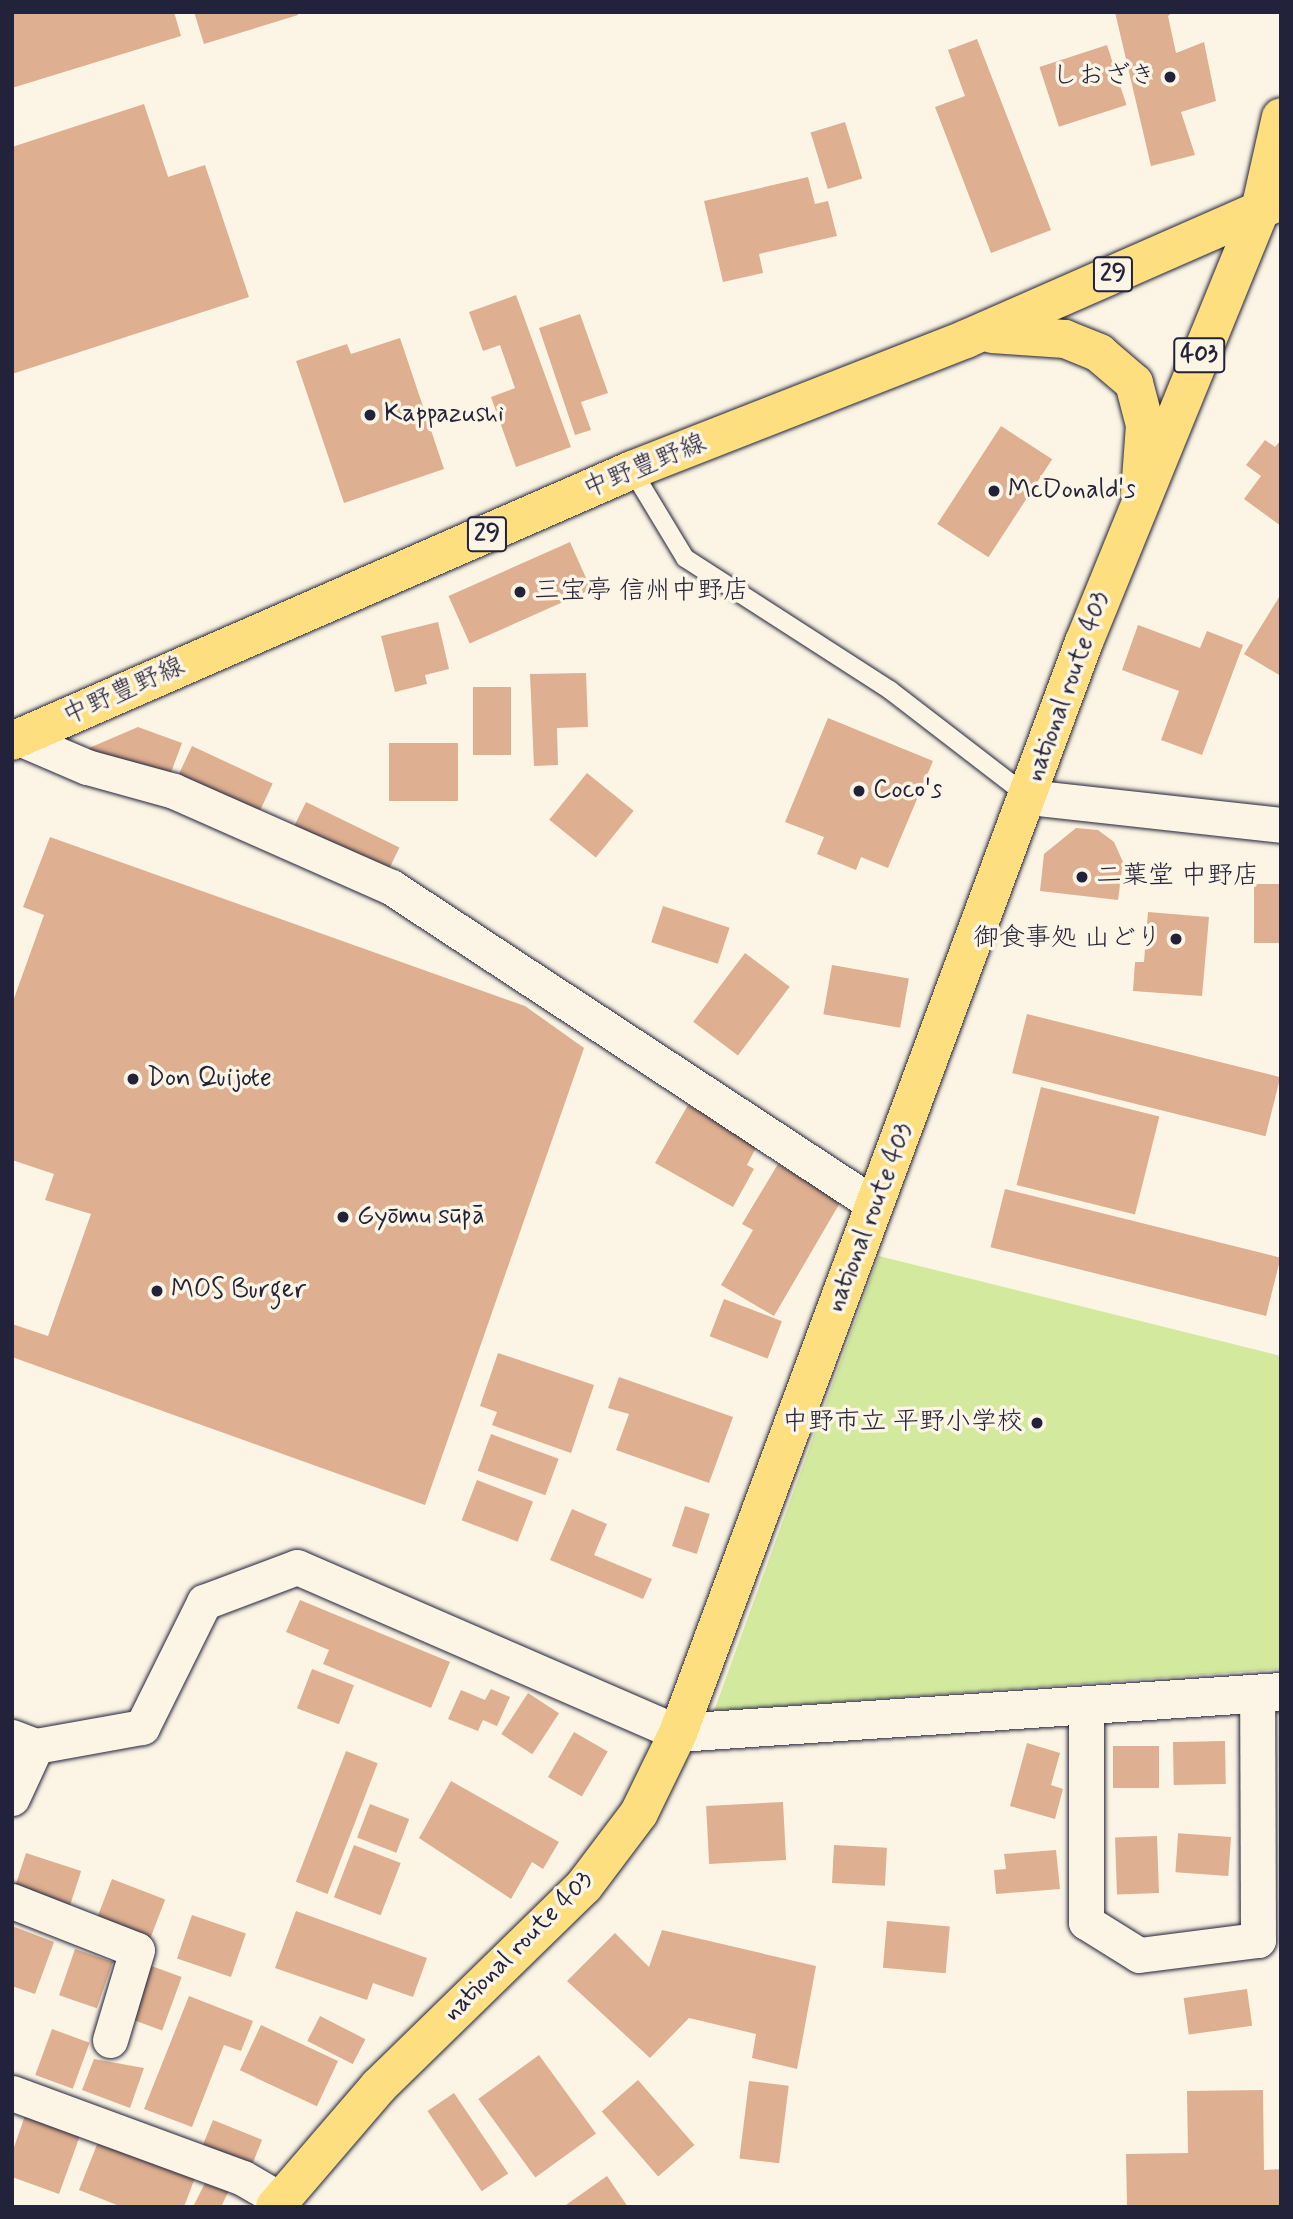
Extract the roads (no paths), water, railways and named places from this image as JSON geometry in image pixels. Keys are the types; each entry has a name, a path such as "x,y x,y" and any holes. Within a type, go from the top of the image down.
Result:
{"main road":[{"name":"national route 403","path":"278,2203 379,2086 584,1886 639,1813 678,1733 1138,501 1271,205 1281,117"},
{"name":"中野豊野線","path":"15,739 632,470 966,339 1271,205"},
{"path":"966,339 1033,333 1065,339 1118,367 1142,402 1138,501"}],"street":[{"path":"15,739 87,767 174,791 391,887 875,1205"},
{"path":"1029,797 1281,825"},
{"path":"12,1798 24,1742 142,1727 204,1602 297,1567 678,1733 1269,1693 1258,1940 1139,1955 1086,1922 1086,1706"},
{"path":"12,1901 137,1950 110,2040"},
{"path":"12,2093 243,2178 278,2203"}],"lane":[{"path":"632,470 685,558 890,690 1029,797"}],"place":[{"name":"しおざき","path":"1170,77"},
{"name":"Kappazushi","path":"370,415"},
{"name":"McDonald's","path":"994,491"},
{"name":"三宝亭 信州中野店","path":"520,592"},
{"name":"Coco's","path":"859,791"},
{"name":"二葉堂 中野店","path":"1082,877"},
{"name":"御食事処 山どり","path":"1176,939"},
{"name":"Don Quijote","path":"133,1079"},
{"name":"Gyōmu sūpā","path":"343,1217"},
{"name":"MOS Burger","path":"157,1291"},
{"name":"中野市立 平野小学校","path":"1037,1423"}]}
